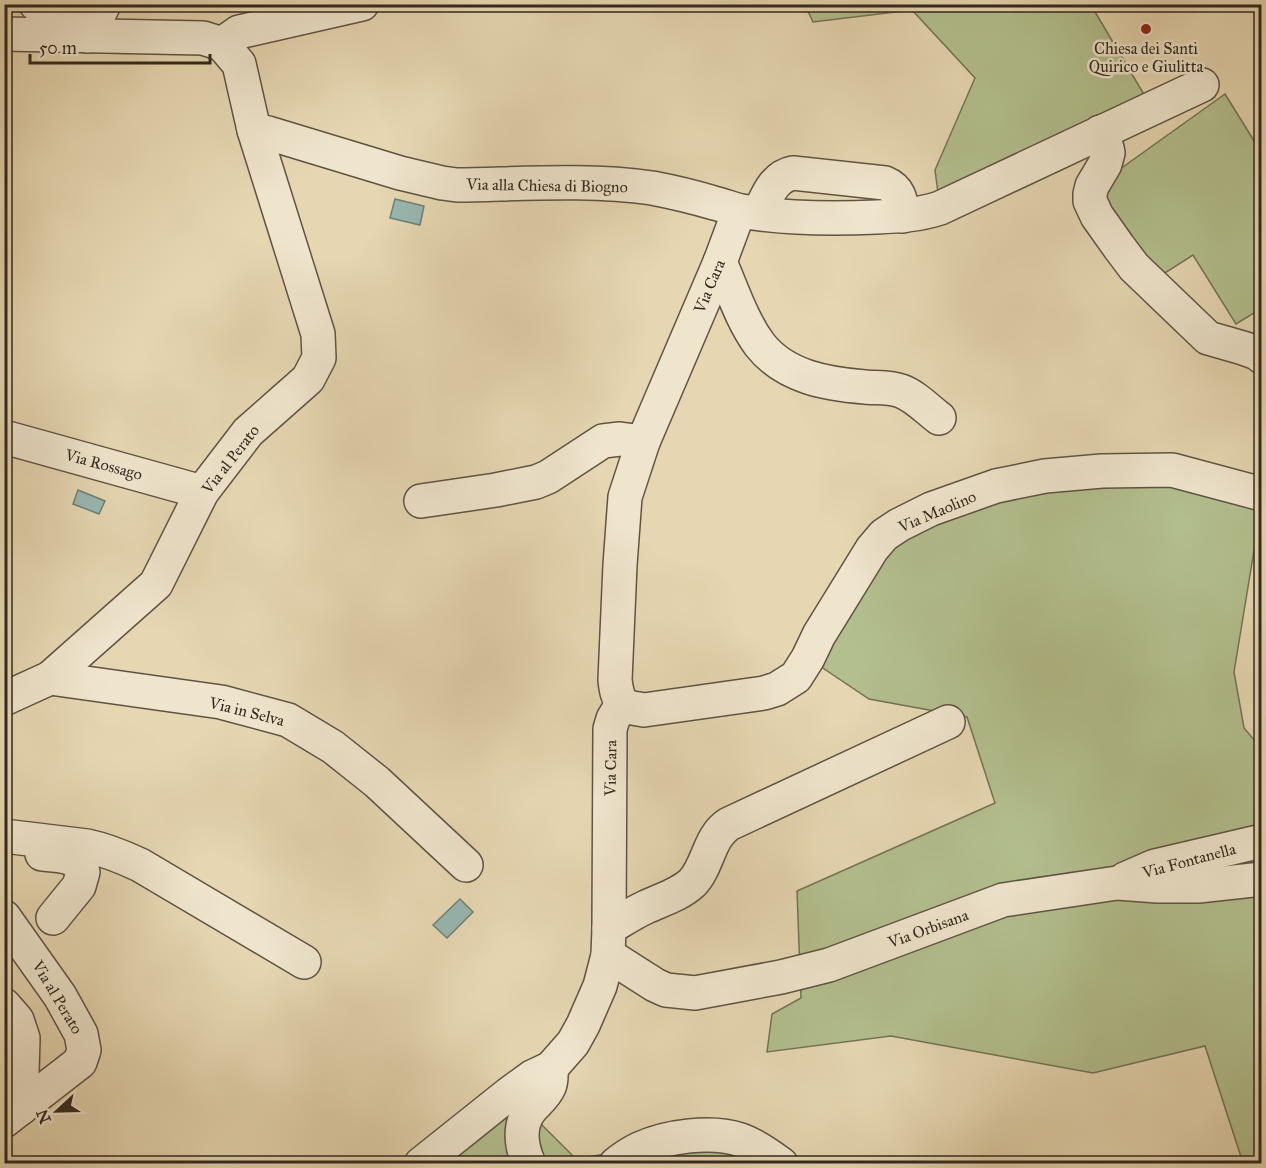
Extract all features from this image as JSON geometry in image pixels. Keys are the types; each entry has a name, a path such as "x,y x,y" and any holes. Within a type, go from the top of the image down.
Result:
{"street":[{"path":"36,4 96,14 222,44 239,63 254,130"},
{"path":"222,44 239,32 362,4"},
{"path":"4,34 96,14"},
{"name":"Via alla Chiesa di Biogno","path":"254,130 442,183 618,184 664,191 749,212 835,219 903,216 940,208 1202,85"},
{"name":"Via al Perato","path":"4,699 50,678 156,584 202,492 248,432 308,379 319,358 318,334 254,130"},
{"path":"1100,132 1108,153 1105,164 1092,186 1090,201 1097,216 1119,248 1134,267 1208,338 1243,348 1262,357"},
{"name":"Via Cara","path":"421,1164 510,1093 532,1077 552,1068 573,1043 600,986 609,942 610,729 613,718 622,704 616,690 615,680 625,497 643,442 720,262 749,212 782,176 792,173 885,183 895,189 899,195 903,216"},
{"path":"720,262 748,325 771,357 803,376 845,386 900,390 913,397 939,418"},
{"name":"Via Rossago","path":"4,437 202,492"},
{"path":"421,501 536,482 548,477 603,441 620,439 643,442"},
{"name":"Via Maolino","path":"622,704 644,710 764,693 787,684 796,677 872,549 884,535 931,509 996,486 1046,476 1102,471 1172,470 1262,494"},
{"name":"Via in Selva","path":"50,678 220,702 288,720 333,747 377,782 466,865"},
{"path":"609,942 643,908 684,890 694,881 719,834 729,824 948,722"},
{"path":"4,836 87,846 116,854 140,865 304,962"},
{"name":"Via Fontanella","path":"1117,883 1155,866 1262,841"},
{"path":"4,850 63,856 78,862 81,866 83,872 79,886 53,918"},
{"name":"Via Orbisana","path":"609,942 655,984 666,990 695,993 781,977 829,965 1003,900 1117,883 1198,886 1262,879"},
{"name":"Via al Perato","path":"4,916 60,996 81,1034 84,1050 80,1062 13,1115"},
{"path":"4,1005 17,1020 22,1038 13,1115"},
{"path":"529,1164 522,1145 523,1128 529,1111 548,1089 552,1068"},
{"path":"616,1164 634,1151 653,1143 680,1137 709,1136 738,1139 781,1164"}],"green space":[{"path":"805,5 1091,5 1152,108 940,208 935,170 975,78 912,10 813,22"},
{"path":"1225,94 1261,152 1261,317 1257,311 1236,324 1193,255 1154,280 1100,193 1109,177"},
{"path":"1172,470 1261,508 1234,672 1244,728 1261,748 1261,1163 1243,1163 1205,1046 1093,1073 891,1036 767,1052 772,1014 801,998 797,891 995,803 967,717 869,699 808,658 872,549 931,509"},
{"path":"510,1093 576,1159 640,1148 671,1139 781,1164 421,1164"}],"water":[{"path":"395,199 424,206 420,225 390,218"},
{"path":"78,490 105,501 99,514 73,504"},
{"path":"460,899 473,912 447,938 433,925"}],"place":[{"name":"Chiesa dei Santi Quirico e Giulitta","path":"1146,29"}]}
